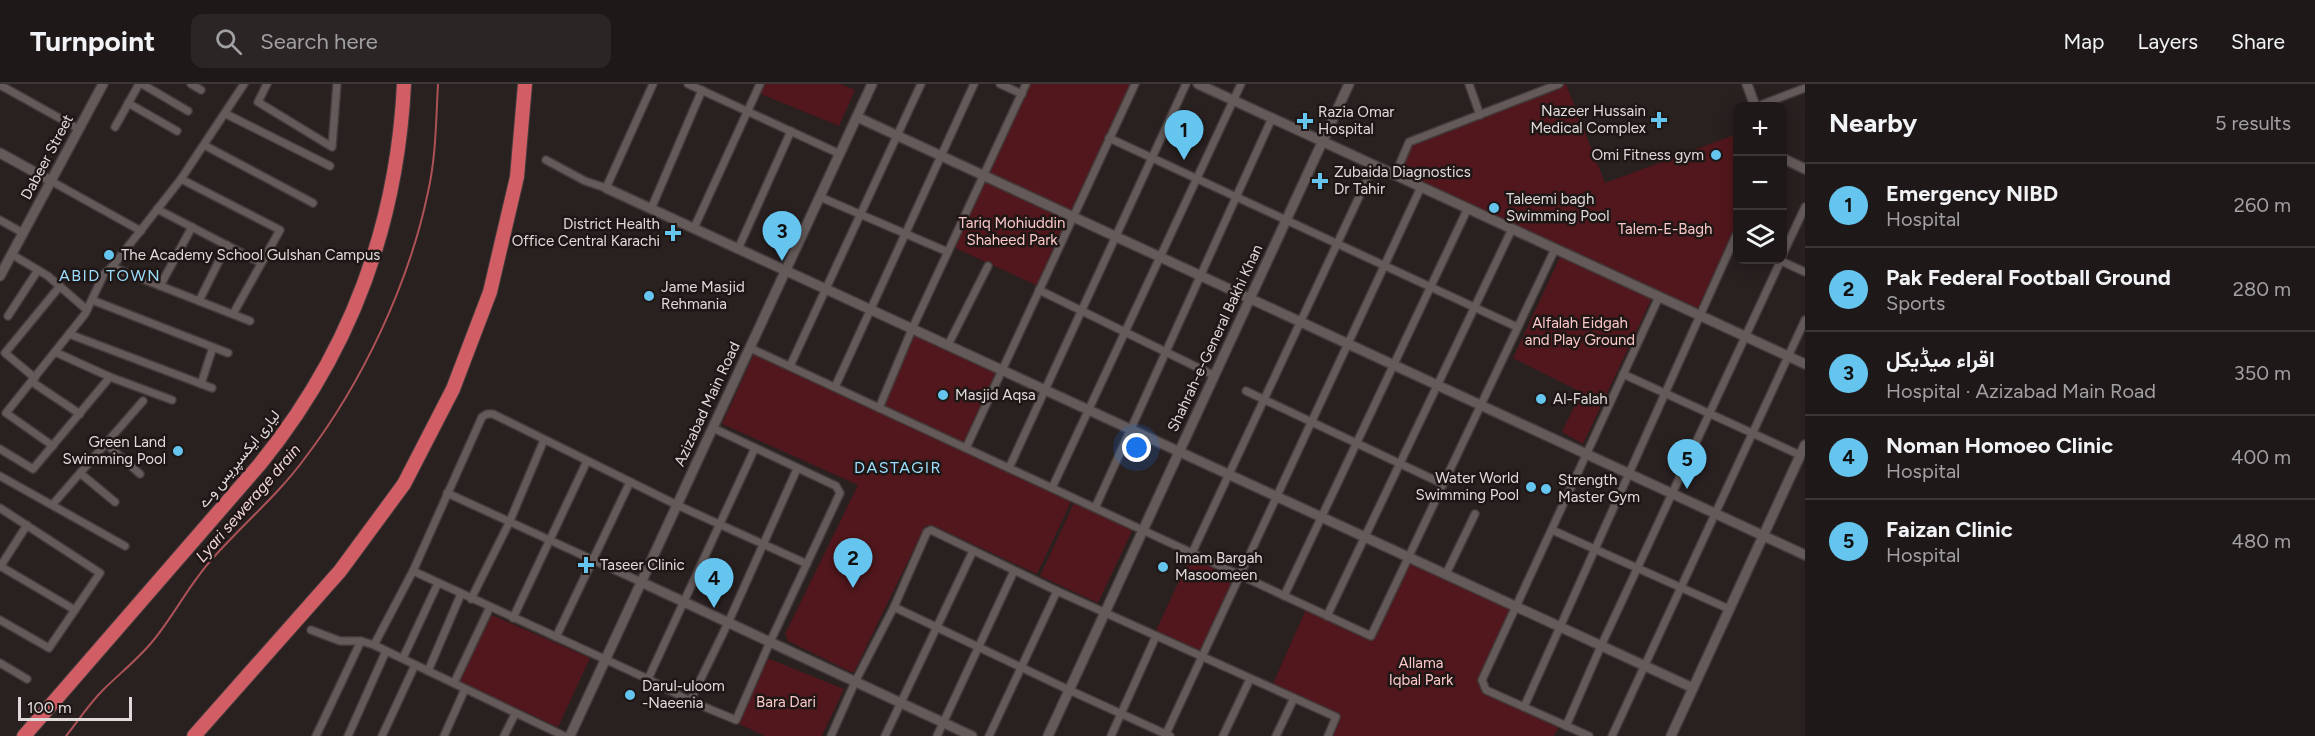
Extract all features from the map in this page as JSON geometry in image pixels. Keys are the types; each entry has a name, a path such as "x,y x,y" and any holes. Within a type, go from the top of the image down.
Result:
{"highway":[{"name":"لیاری ایکسپریس وے","path":"24,736 260,464 290,425 316,382 360,294 384,224 395,177 404,84"},
{"path":"194,736 340,571 404,484 453,389 490,292 514,189 525,84"}],"street":[{"name":"Dabeer Street","path":"0,276 103,84"},
{"path":"115,127 140,84 189,111"},
{"path":"191,84 201,90"},
{"path":"53,446 6,413 87,310 104,274 112,267 181,179 244,84"},
{"path":"267,84 258,102 332,147 337,84"},
{"path":"606,188 653,84"},
{"path":"688,84 840,154"},
{"path":"693,228 760,84"},
{"name":"Azizabad Main Road","path":"570,736 872,84"},
{"path":"790,366 921,84"},
{"path":"835,387 974,84"},
{"path":"1000,84 1022,94"},
{"path":"879,408 912,329 1026,84"},
{"path":"966,448 1135,84"},
{"path":"1009,468 1186,84"},
{"path":"1198,84 1805,364"},
{"path":"1052,488 1241,84"},
{"name":"Shahrah-e-General Bakhi Khan","path":"1048,736 1349,84"},
{"path":"1469,84 1480,115"},
{"path":"1395,175 1409,142 1559,84"},
{"path":"1747,84 1754,102"},
{"path":"0,85 79,129"},
{"path":"1767,102 1805,88"},
{"path":"651,209 702,90"},
{"path":"128,103 177,131"},
{"path":"226,114 330,166"},
{"path":"857,117 1805,555"},
{"path":"1095,508 1272,118"},
{"path":"738,249 791,131"},
{"path":"1110,138 1517,327"},
{"path":"204,145 313,203"},
{"path":"0,153 141,231"},
{"path":"546,160 585,180 1693,688"},
{"path":"1787,160 1805,169"},
{"path":"1192,554 1374,165"},
{"path":"181,179 280,230 233,314"},
{"path":"894,607 1167,735 1421,187"},
{"path":"820,197 948,252"},
{"path":"1787,246 1805,207"},
{"path":"1284,596 1468,208"},
{"path":"157,209 261,263"},
{"path":"0,220 23,232"},
{"path":"160,286 192,227"},
{"path":"1327,616 1512,229"},
{"path":"1524,707 1733,244"},
{"path":"198,301 227,245"},
{"path":"750,348 1371,636 1555,249"},
{"path":"12,254 60,286 87,310"},
{"path":"1787,262 1805,272"},
{"path":"1566,726 1779,264"},
{"path":"948,345 988,266"},
{"path":"112,267 250,321"},
{"path":"8,316 38,270"},
{"path":"60,286 5,353 33,380 81,414"},
{"path":"1039,290 1215,376"},
{"path":"1589,736 1486,690 1482,680 1659,297"},
{"path":"92,300 228,353"},
{"path":"1612,736 1805,320"},
{"path":"69,334 212,388"},
{"path":"201,384 213,347"},
{"path":"55,352 110,377 172,400"},
{"path":"1623,374 1800,455"},
{"path":"0,449 33,469 110,377"},
{"path":"1246,391 1443,484"},
{"path":"53,504 143,401"},
{"path":"374,645 412,571 482,417 487,414 493,414 677,505 807,564"},
{"path":"412,571 648,679 690,701 736,720 840,493 836,486 713,428"},
{"path":"471,599 509,523 544,440"},
{"path":"106,444 140,474"},
{"path":"1671,736 1805,445"},
{"path":"648,679 754,448"},
{"path":"513,618 587,461"},
{"path":"690,701 798,469"},
{"path":"80,474 116,502"},
{"path":"0,476 125,546"},
{"path":"556,637 630,482"},
{"path":"447,493 972,736"},
{"path":"0,507 100,573 49,648 0,620"},
{"path":"1446,574 1475,513"},
{"path":"27,525 0,566 75,610"},
{"path":"831,736 855,682 894,607 928,530 1336,717 1328,736"},
{"path":"1552,530 1729,609"},
{"path":"885,736 972,551"},
{"path":"937,736 1014,571"},
{"path":"403,658 438,583"},
{"path":"989,736 1057,591"},
{"path":"428,671 461,594"},
{"path":"453,683 490,607"},
{"path":"311,630 340,641 361,641 374,645 564,736"},
{"path":"1111,736 1156,636"},
{"path":"316,736 361,641"},
{"path":"348,736 386,651"},
{"path":"0,663 27,679"},
{"path":"382,736 415,664"},
{"path":"1224,736 1250,679"},
{"path":"444,736 465,689"},
{"path":"1276,736 1294,698"},
{"path":"504,736 515,714"}],"green space":[{"path":"760,84 840,84 855,90 839,126 756,92"},
{"name":"Tariq Mohiuddin Shaheed Park","path":"1026,84 1135,84 1040,287 951,246"},
{"name":"Talem-E-Bagh","path":"1560,84 1566,84 1605,183 1733,135 1733,240 1700,315 1395,175 1409,142"},
{"name":"Alfalah Eidgah and Play Ground","path":"1560,257 1652,298 1583,444 1562,432 1581,392 1513,358"},
{"path":"912,329 1002,370 966,448 879,408"},
{"path":"754,354 1071,502 1037,574 932,525 925,526 854,672 788,641 785,634 858,485 722,424"},
{"path":"1074,503 1133,529 1098,603 1040,576"},
{"path":"1192,553 1240,576 1202,657 1154,635"},
{"name":"Allama Iqbal Park","path":"1408,557 1517,607 1482,680 1484,686 1561,723 1554,736 1328,736 1336,717 1271,688 1307,607 1371,636"},
{"path":"492,615 590,658 558,727 458,682"},
{"name":"Bara Dari","path":"767,658 844,689 822,736 765,736 737,723"}],"waterway":[{"name":"Lyari sewerage drain","path":"66,736 98,695 152,642 196,578 213,558 295,472 346,398 396,297 420,227 433,165 438,84"}],"place":[{"name":"Nazeer Hussain Medical Complex","path":"1659,120"},
{"name":"Razia Omar Hospital","path":"1305,121"},
{"name":"Omi Fitness gym","path":"1716,155"},
{"name":"Emergency NIBD","path":"1184,160"},
{"name":"Zubaida Diagnostics Dr Tahir","path":"1320,181"},
{"name":"Taleemi bagh Swimming Pool","path":"1494,208"},
{"name":"District Health Office Central Karachi","path":"673,233"},
{"name":"The Academy School Gulshan Campus","path":"109,255"},
{"name":"اقراء میڈیکل","path":"782,261"},
{"name":"Jame Masjid Rehmania","path":"649,296"},
{"name":"Masjid Aqsa","path":"943,395"},
{"name":"Al-Falah","path":"1541,399"},
{"name":"Green Land Swimming Pool","path":"178,451"},
{"name":"Water World Swimming Pool","path":"1531,487"},
{"name":"Strength Master Gym","path":"1546,489"},
{"name":"Faizan Clinic","path":"1687,489"},
{"name":"Taseer Clinic","path":"586,565"},
{"name":"Imam Bargah Masoomeen","path":"1163,567"},
{"name":"Pak Federal Football Ground","path":"853,588"},
{"name":"Noman Homoeo Clinic","path":"714,608"},
{"name":"Darul-uloom -Naeenia","path":"630,695"}],"district":[{"name":"ABID TOWN","path":"110,275"},
{"name":"DASTAGIR","path":"898,467"}]}
